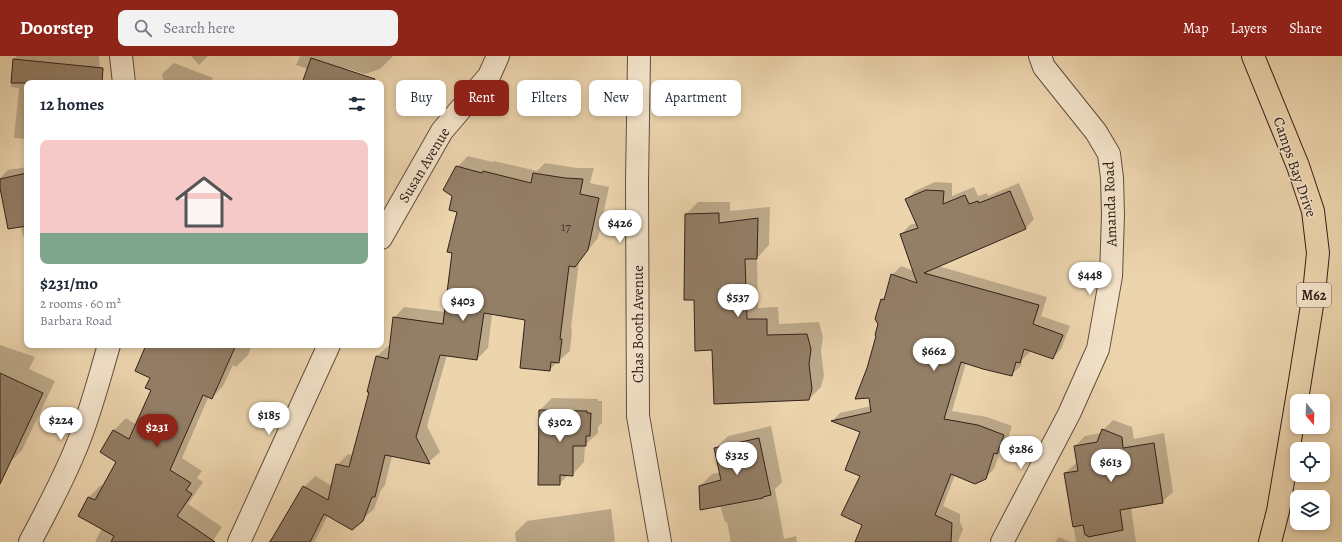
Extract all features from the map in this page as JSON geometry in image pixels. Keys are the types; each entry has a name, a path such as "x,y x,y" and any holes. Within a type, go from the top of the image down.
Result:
{"main road":[{"name":"Camps Bay Drive","path":"1253,56 1301,173 1313,211 1318,253 1314,293 1299,387 1278,510 1270,542"}],"street":[{"path":"121,56 124,80"},
{"name":"Susan Avenue","path":"384,233 442,131 489,76 498,56"},
{"name":"Chas Booth Avenue","path":"639,56 637,182 638,416 660,542"},
{"name":"Amanda Road","path":"1002,542 1069,414 1098,349 1111,276 1113,215 1112,178 1109,154 1096,132 1044,67 1040,56"},
{"path":"30,542 76,448 108,348"},
{"path":"239,542 328,348"}],"building":[{"path":"311,58 375,79 375,80 303,80"},
{"path":"13,59 103,68 102,80 24,80 24,83 11,83"},
{"path":"456,166 531,183 533,173 583,179 580,194 599,198 588,250 575,267 569,266 560,339 562,339 559,363 551,362 550,371 520,368 525,320 484,313 477,360 440,355 416,437 430,464 385,455 375,497 372,497 363,521 352,530 324,514 310,542 270,542 303,486 328,500 336,464 349,467 369,392 367,392 376,356 388,359 393,317 443,324 452,253 447,252 457,212 449,210 452,196 443,190"},
{"path":"24,174 24,226 8,229 0,188 0,179"},
{"path":"926,190 944,191 943,204 965,195 969,204 978,201 979,203 1010,191 1026,229 924,273 1039,305 1033,324 1063,335 1053,359 1024,349 1020,363 1016,362 1012,376 961,362 944,419 978,425 1004,435 997,454 994,453 986,479 975,484 951,474 935,515 952,523 951,542 855,542 862,525 841,515 860,476 845,470 860,432 831,421 871,412 869,398 855,399 867,368 878,324 875,319 881,299 884,300 891,274 917,283 900,234 918,228 905,199"},
{"path":"719,213 719,223 758,218 757,259 745,259 747,319 767,319 767,335 807,334 811,349 809,364 812,389 809,400 714,404 712,350 695,351 694,300 684,300 685,214"},
{"path":"145,348 235,348 212,399 203,395 170,470 191,483 186,490 192,494 177,516 215,542 111,542 114,536 78,516 88,497 95,500 116,462 100,452 113,430 129,439 151,390 145,388 150,378 135,371"},
{"path":"0,373 43,393 0,484"},
{"path":"539,410 587,411 587,413 591,413 590,436 586,436 586,446 573,446 573,476 560,475 560,485 538,485"},
{"path":"1102,429 1122,437 1123,448 1154,443 1163,503 1120,510 1123,530 1088,537 1085,535 1083,525 1073,527 1064,473 1078,471 1074,446 1097,442"},
{"path":"759,438 771,495 763,498 700,510 699,486 721,480 714,448"}]}
